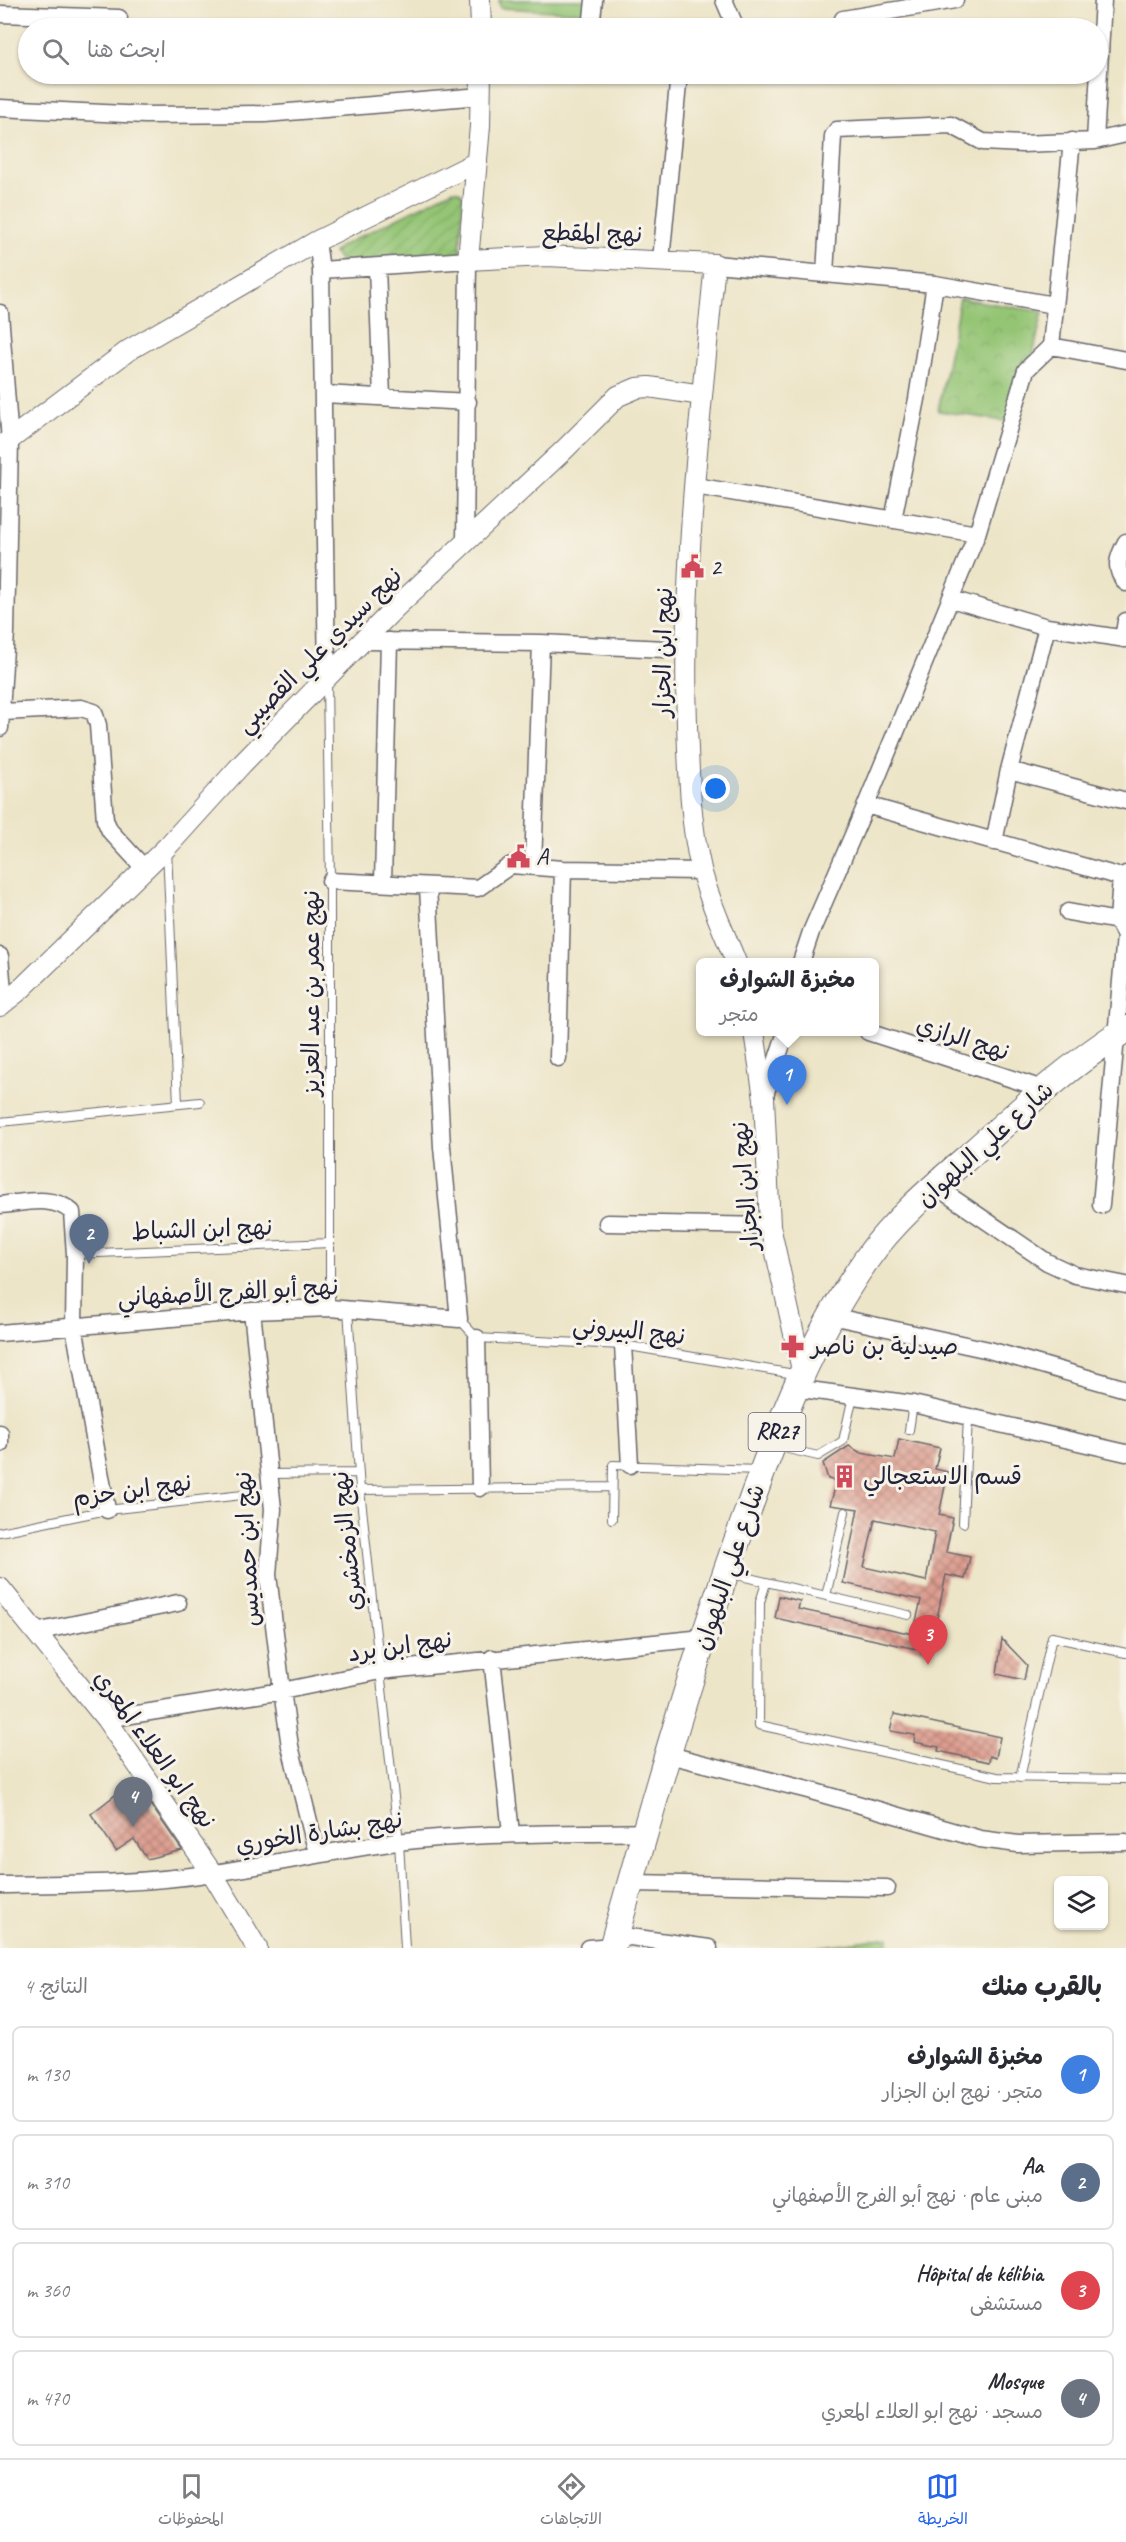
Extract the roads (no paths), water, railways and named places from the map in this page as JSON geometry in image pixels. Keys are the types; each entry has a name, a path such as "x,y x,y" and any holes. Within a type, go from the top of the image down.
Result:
{"main road":[{"name":"شارع علي البلهوان","path":"607,1944 633,1883 703,1638 725,1572 799,1378 831,1316 868,1257 935,1186 1043,1089 1121,1033"}],"street":[{"path":"480,0 484,18"},
{"path":"592,18 594,0"},
{"path":"724,0 732,18"},
{"path":"849,18 955,0"},
{"path":"1101,18 1102,0"},
{"path":"0,14 119,18"},
{"path":"465,543 468,260 481,84"},
{"path":"661,260 678,84"},
{"path":"1095,141 1098,84"},
{"path":"0,108 144,115 265,114 481,96"},
{"path":"825,274 833,136 837,130 951,125 983,142 1095,141 1126,134"},
{"path":"803,958 811,932 866,805 976,534 1026,370 1051,346 1054,305 1069,195 1072,141"},
{"path":"5,444 129,350 317,241 477,162"},
{"path":"317,241 321,270 324,394 327,678"},
{"name":"نهج المقطع","path":"468,260 546,256 715,264"},
{"path":"321,270 468,260"},
{"path":"715,264 935,284 1054,305"},
{"name":"نهج ابن الجزار","path":"715,264 694,486 686,650 689,777 701,871 734,958"},
{"path":"376,267 382,397"},
{"path":"893,520 917,399 935,284"},
{"path":"0,313 5,444 1,720 81,708 94,712 98,725 105,820 110,831 145,868"},
{"path":"1051,346 1126,360"},
{"name":"نهج سيدي علي القصيبي","path":"2,1005 167,847 242,764 364,641 618,396 637,388 649,387 702,395"},
{"path":"324,394 468,402"},
{"path":"694,486 976,534"},
{"path":"1126,542 1117,559 1119,573 1126,583"},
{"path":"951,599 1047,627 1124,639 1126,621"},
{"path":"994,842 1009,770 1047,627"},
{"path":"364,641 541,643 686,650"},
{"path":"383,882 389,641"},
{"path":"533,866 541,643"},
{"path":"1009,770 1126,801"},
{"path":"866,805 1124,876 1118,921 1125,936 1121,1033 1101,1205"},
{"path":"330,881 478,888 488,884 505,867 701,871"},
{"path":"558,1058 563,869"},
{"path":"428,887 442,1147 459,1319"},
{"path":"1068,912 1118,921"},
{"path":"0,956 2,1005"},
{"name":"نهج ابن الجزار","path":"755,1036 764,1098 770,1226 799,1378"},
{"path":"764,1098 785,1036"},
{"name":"نهج الرازي","path":"879,1036 1043,1089"},
{"path":"935,1186 1047,1262 1075,1275 1126,1285"},
{"path":"0,1205 46,1201 66,1206 72,1212 75,1254 74,1326 107,1510"},
{"path":"607,1223 770,1226"},
{"name":"نهج أبو الفرج الأصفهاني","path":"0,1333 252,1311 330,1308 459,1319"},
{"name":"نهج ابن حمديس","path":"252,1311 273,1527 268,1575 290,1746 317,1853"},
{"path":"831,1316 989,1350 1126,1389"},
{"path":"477,1338 480,1488"},
{"path":"623,1345 630,1465"},
{"path":"799,1378 853,1396 913,1404 1126,1453"},
{"path":"0,1434 0,1444"},
{"name":"نهج ابو العلاء المعري","path":"0,1588 106,1719 212,1874 257,1948"},
{"path":"35,1632 178,1603"},
{"name":"نهج ابن برد","path":"106,1719 282,1691 380,1671 703,1638"},
{"path":"492,1658 511,1833"},
{"path":"669,1755 808,1790 980,1839 1018,1844 1126,1842"},
{"name":"نهج بشارة الخوري","path":"0,1885 90,1884 212,1874 317,1853 399,1842 511,1833 646,1832"},
{"path":"633,1883 887,1888"},
{"path":"607,1944 709,1948"}],"lane":[{"name":"نهج عمر بن عبد العزيز","path":"327,678 330,881 330,1308"},
{"path":"167,847 178,1104"},
{"path":"0,1122 200,1102"},
{"name":"نهج ابن الشباط","path":"75,1254 330,1243"},
{"name":"نهج الزمخشري","path":"348,1309 358,1473 399,1842 405,1948"},
{"path":"459,1319 477,1338"},
{"name":"نهج البيروني","path":"477,1338 623,1345 799,1378"},
{"path":"772,1445 818,1456 843,1441 853,1396"},
{"path":"909,1430 913,1404"},
{"path":"963,1523 968,1418"},
{"path":"612,1519 613,1465 762,1470"},
{"path":"269,1474 358,1473"},
{"path":"360,1490 612,1488"},
{"name":"نهج ابن حزم","path":"0,1532 107,1510 270,1492"},
{"path":"826,1596 845,1512"},
{"path":"725,1572 908,1615"},
{"path":"766,1582 760,1602 759,1725 997,1777 1126,1779"},
{"path":"1020,1778 1052,1637 1126,1653"}],"place":[{"name":"2","path":"692,567"},
{"name":"A","path":"518,856"},
{"name":"مخبزة الشوارف","path":"787,1105"},
{"name":"Aa","path":"89,1264"},
{"name":"صيدلية بن ناصر","path":"793,1346"},
{"name":"قسم الاستعجالي","path":"845,1476"},
{"name":"Hôpital de kélibia","path":"928,1665"},
{"name":"Mosque","path":"133,1827"}]}
